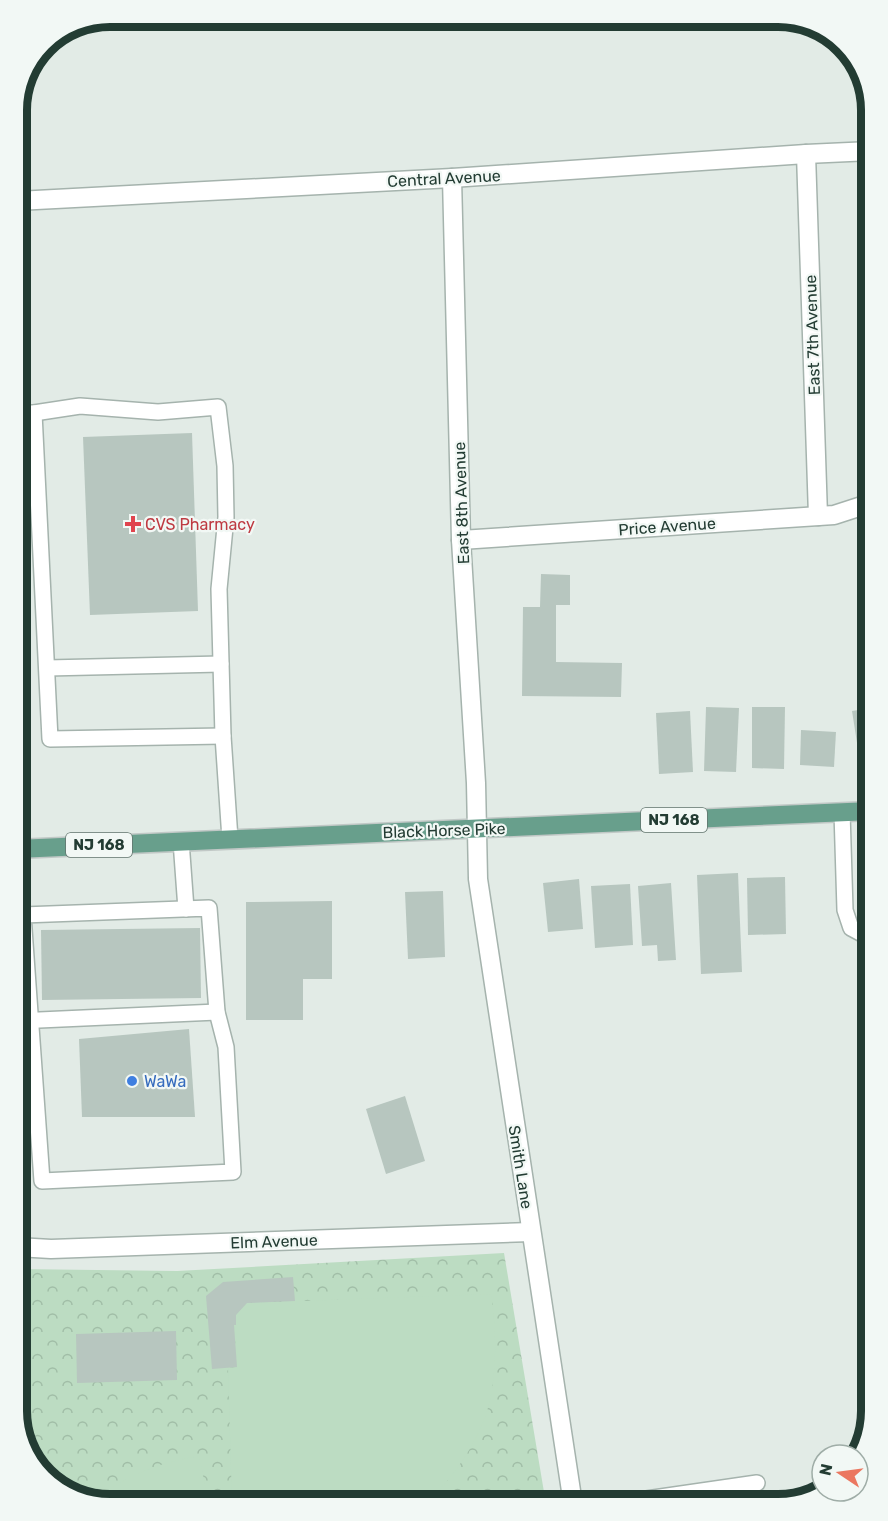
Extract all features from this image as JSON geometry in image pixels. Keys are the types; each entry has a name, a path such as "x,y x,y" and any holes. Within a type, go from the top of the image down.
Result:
{"main road":[{"name":"Black Horse Pike","path":"27,849 861,811"}],"street":[{"name":"Central Avenue","path":"27,200 452,178 861,152"},
{"name":"East 7th Avenue","path":"806,154 818,516"},
{"name":"East 8th Avenue","path":"452,178 461,540 476,783 476,829"},
{"name":"Price Avenue","path":"461,540 834,515 861,506"},
{"name":"Smith Lane","path":"476,829 478,879 571,1494"},
{"name":"Elm Avenue","path":"27,1248 51,1249 531,1232"}],"lane":[{"path":"27,413 81,406 158,412 218,407 225,466 226,517 219,589 223,736 230,839"},
{"path":"34,413 50,739 223,736"},
{"path":"47,668 221,664"},
{"path":"842,812 845,910 851,928 861,933"},
{"path":"181,841 186,909"},
{"path":"27,915 209,908 217,1012 226,1047 233,1172 42,1181 27,1048"},
{"path":"27,1021 217,1012"},
{"path":"684,1494 757,1484"}],"green space":[{"path":"504,1253 544,1494 105,1494 84,1490 64,1480 41,1457 31,1437 29,1427 27,1269 177,1271"},
{"path":"491,1294 495,1358 491,1395 475,1440 447,1482 435,1494 232,1494 228,1368 237,1367 234,1325 236,1325 236,1315 247,1303"},
{"path":"199,1456 207,1494 105,1494 131,1477 172,1462"}],"building":[{"name":"CVS Pharmacy","path":"192,433 198,611 90,615 83,437"},
{"path":"541,574 570,575 570,605 556,605 556,662 622,663 621,697 522,696 523,607 540,607"},
{"path":"706,707 739,708 736,772 704,771"},
{"path":"752,707 785,707 784,769 752,768"},
{"path":"861,710 860,762 852,711"},
{"path":"690,711 693,772 659,774 656,713"},
{"path":"801,730 836,732 834,767 800,765"},
{"path":"858,858 861,858 861,922 860,922"},
{"path":"738,873 742,972 701,974 697,875"},
{"path":"785,877 786,934 748,935 747,878"},
{"path":"579,879 583,929 548,932 543,883"},
{"path":"671,883 676,960 658,961 657,945 642,946 638,886"},
{"path":"630,884 633,945 595,948 591,886"},
{"path":"443,891 445,957 408,959 405,892"},
{"path":"332,901 332,979 303,979 303,1020 246,1020 246,902"},
{"path":"200,928 201,998 42,1000 41,930"},
{"path":"189,1029 195,1117 82,1117 79,1039"},
{"path":"405,1096 425,1161 386,1174 366,1109"},
{"path":"293,1277 295,1301 247,1303 236,1315 236,1325 234,1325 237,1367 212,1369 206,1296 223,1282"},
{"path":"176,1331 177,1380 77,1383 76,1334"}],"place":[{"name":"CVS Pharmacy","path":"133,524"},
{"name":"WaWa","path":"132,1081"}]}
